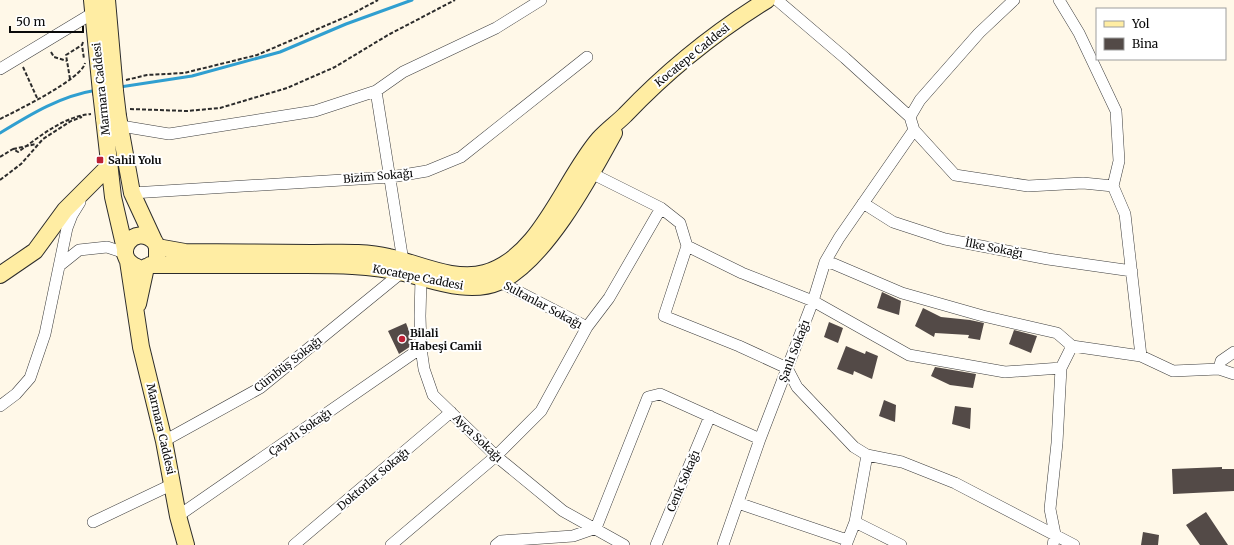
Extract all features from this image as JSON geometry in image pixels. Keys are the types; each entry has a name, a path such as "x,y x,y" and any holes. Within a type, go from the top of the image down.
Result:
{"main road":[{"name":"Marmara Caddesi","path":"107,0 112,88 109,166 113,197 137,313 141,347 164,440 178,516 186,545"},
{"name":"Kocatepe Caddesi","path":"156,245 185,252 375,254 402,267 422,272 452,285 469,287 492,285 500,282 519,269 551,236 600,139 660,80 681,62 739,18 767,0"},
{"name":"Marmara Caddesi","path":"93,7 112,88"},
{"name":"Marmara Caddesi","path":"110,116 132,193 156,245"},
{"path":"0,275 35,251 65,210 109,166"},
{"name":"Kocatepe Caddesi","path":"422,272 465,275 485,273 510,260 530,242 586,169"},
{"path":"135,236 146,236 156,245 157,257 148,266 136,267 126,255 127,244 135,236"},
{"name":"Marmara Caddesi","path":"137,313 148,266"},
{"name":"Kocatepe Caddesi","path":"148,266 402,267"},
{"path":"485,273 500,282"}],"street":[{"path":"110,116 169,134 315,111 376,91 403,72 496,28 541,0"},
{"path":"777,0 845,58 910,117 914,130 956,175 1028,186 1083,183 1113,186"},
{"path":"910,117 920,100 979,33 1014,0"},
{"path":"1059,0 1082,40 1116,111 1119,161 1113,186 1125,214 1141,356"},
{"path":"0,69 24,56 93,7"},
{"name":"Bizim Sokağı","path":"132,193 391,177 427,171 461,157 587,57"},
{"path":"376,91 391,177 402,267"},
{"name":"Şanlı Sokağı","path":"723,545 760,439 813,300 825,262 839,238 914,130"},
{"path":"586,169 661,208 680,224 687,246 664,316 739,346 787,368 796,387 854,447 867,455 902,462 955,483 1024,520 1054,540 1074,545"},
{"path":"0,406 16,394 30,378 45,334 67,228 72,215 86,194 88,186"},
{"name":"İlke Sokağı","path":"863,203 893,222 945,239 1048,259 1132,271"},
{"path":"391,545 496,456 541,411 587,327 609,298 661,208"},
{"path":"687,246 742,274 813,300 909,355 1005,372 1061,368"},
{"path":"59,266 79,250 107,247 126,255"},
{"path":"825,262 834,264 902,292 983,316 1057,332 1072,346 1141,356 1173,371 1219,369 1234,374"},
{"name":"Cümbüş Sokağı","path":"164,440 260,388 402,267"},
{"name":"Ayça Sokağı","path":"422,272 420,316 421,348 424,368 433,395 496,456 563,510 624,545"},
{"name":"Sultanlar Sokağı","path":"500,282 587,327"},
{"path":"1054,540 1050,509 1057,443 1061,368 1072,346"},
{"name":"Çayırlı Sokağı","path":"178,516 421,348"},
{"path":"1219,369 1221,361 1234,352"},
{"path":"496,545 501,541 550,541 573,536 596,528 648,398 660,394 760,439"},
{"name":"Doktorlar Sokağı","path":"294,545 451,412"},
{"name":"Cenk Sokağı","path":"656,545 710,416"},
{"path":"738,503 846,542 855,522 867,455"},
{"path":"93,522 173,484"},
{"path":"855,522 901,545"}],"path":[{"path":"112,88 148,75 184,73 258,55 341,19 378,0"},
{"path":"14,148 18,152 53,126 68,120 214,109 287,88 336,67 402,28 455,0"},
{"path":"0,119 38,100 77,75 85,65 82,45 66,55 70,79"},
{"path":"51,52 54,57 67,61"},
{"path":"24,56 23,69 38,100"},
{"path":"0,180 21,164 37,144 71,121 86,116 110,116"},
{"path":"0,157 14,148 37,144"}],"building":[{"path":"882,292 901,301 899,315 877,308"},
{"path":"923,308 941,317 984,323 980,340 968,338 969,335 935,333 934,337 915,326"},
{"path":"829,322 843,328 838,343 824,337"},
{"name":"Bilali Habeşi Camii","path":"406,323 414,344 399,354 388,331"},
{"path":"1014,330 1037,336 1031,353 1009,344"},
{"path":"846,346 865,354 866,351 878,356 872,379 854,371 853,375 837,369"},
{"path":"935,367 976,374 973,388 950,385 931,376"},
{"path":"884,400 896,405 895,422 879,416"},
{"path":"955,406 971,408 970,429 952,424"},
{"path":"1222,467 1222,469 1234,469 1234,491 1173,494 1172,469"},
{"path":"1206,512 1228,545 1200,545 1186,525"},
{"path":"1143,532 1159,535 1158,545 1141,545"}],"waterway":[{"path":"120,87 192,76 280,52 346,24 412,0"},
{"path":"0,133 58,101 97,90"}],"place":[{"name":"Sahil Yolu","path":"100,160"},
{"name":"Bilali Habeşi Camii","path":"402,339"}]}
